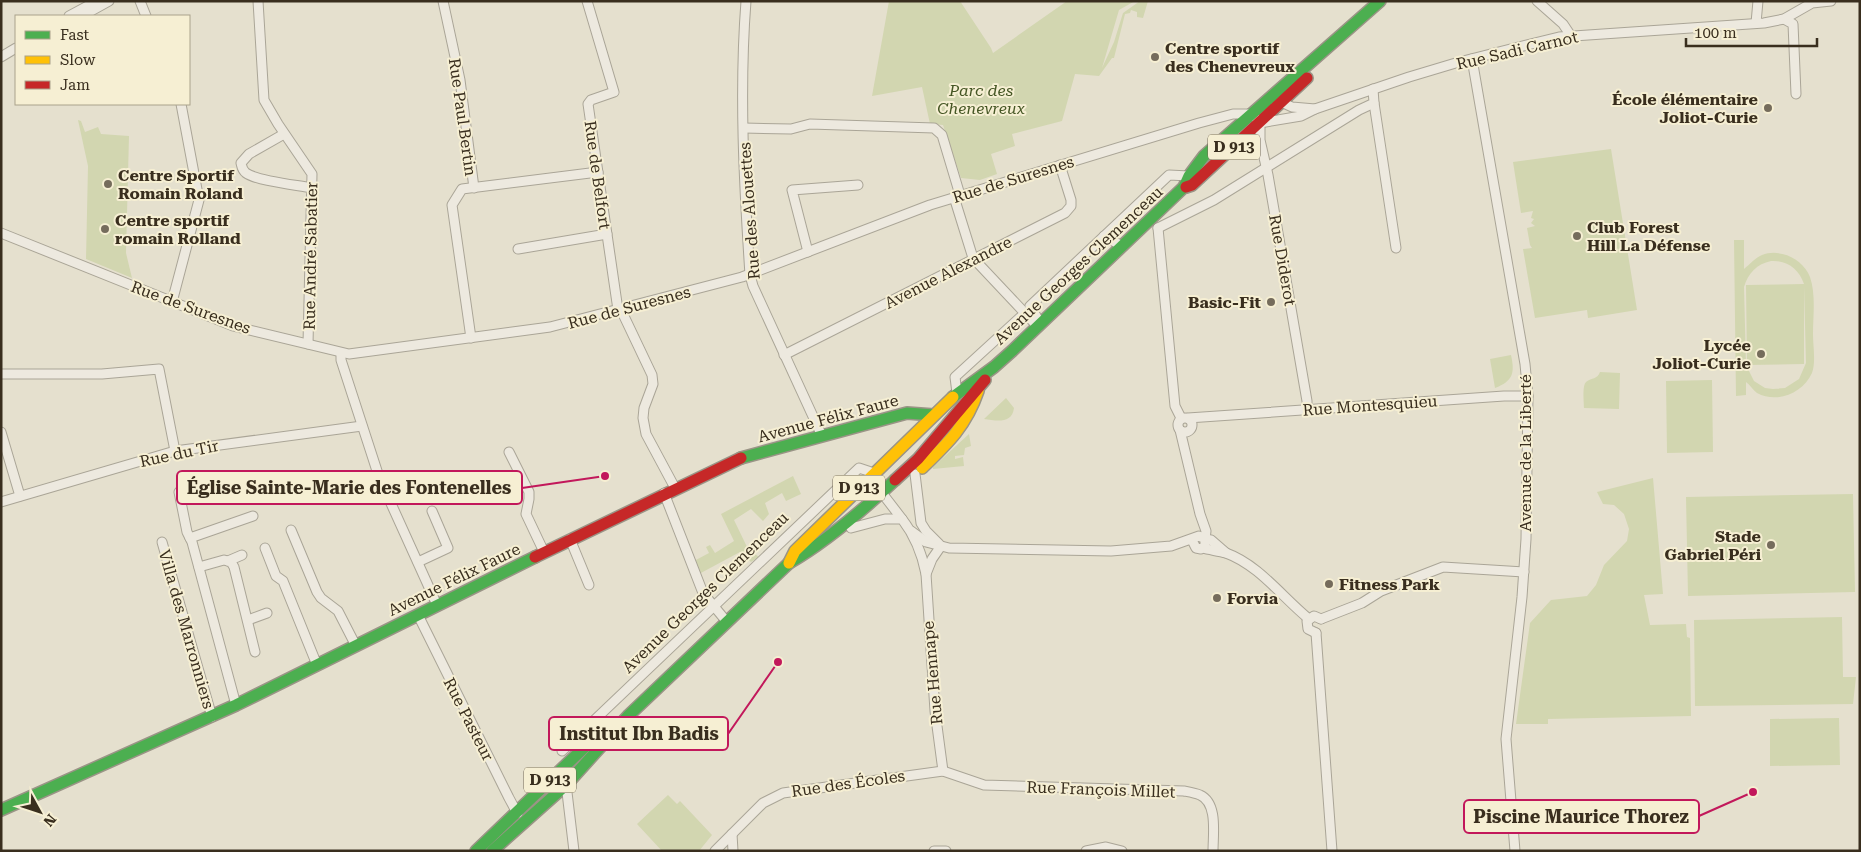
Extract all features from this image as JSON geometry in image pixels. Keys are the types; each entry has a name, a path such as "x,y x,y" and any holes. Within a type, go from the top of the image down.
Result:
{"main road":[{"name":"Avenue Georges Clemenceau","path":"789,563 795,551 956,393 994,367 1122,246 1154,224 1184,187 1189,176 1204,156 1380,1"},
{"name":"Avenue Georges Clemenceau","path":"1184,187 1192,185 1260,123 1359,26 1360,20"},
{"name":"Avenue Georges Clemenceau","path":"835,531 851,528 885,496 979,388 994,367"},
{"name":"Avenue Georges Clemenceau","path":"492,851 588,764 629,715 789,563 805,554 915,474 957,435 970,417 979,388"},
{"name":"Avenue Félix Faure","path":"1,810 236,705 570,539 735,460 907,413 934,415 949,421"},
{"path":"885,496 882,482 922,439 934,415"},
{"path":"949,421 954,426 957,435"},
{"name":"Avenue Georges Clemenceau","path":"476,851 589,743 629,715"}],"street":[{"path":"71,15 96,1"},
{"path":"84,15 109,1"},
{"path":"140,1 146,15"},
{"name":"Rue André Sabatier","path":"258,1 264,100 284,134 312,174 308,344"},
{"name":"Rue Paul Bertin","path":"443,1 460,80 474,188 462,189 452,205 470,338"},
{"name":"Rue de Belfort","path":"587,1 614,92 591,100 588,104 618,309"},
{"name":"Rue des Alouettes","path":"746,1 744,25 745,191 751,282 822,436"},
{"path":"1537,1 1563,24 1570,36"},
{"path":"1756,23 1758,1"},
{"name":"Rue Sadi Carnot","path":"1260,123 1301,116 1315,109 1472,59 1570,36 1756,23 1784,19 1812,3 1831,1"},
{"path":"1784,19 1793,24 1796,94"},
{"path":"1,57 15,49"},
{"name":"Avenue de la Liberté","path":"1472,59 1524,354 1528,396 1524,572 1506,739 1515,851"},
{"path":"1373,90 1396,248"},
{"name":"Rue Sadi Carnot","path":"1272,96 1292,107 1315,109"},
{"path":"1186,451 1192,423 1175,406 1154,224 1214,200 1374,103"},
{"path":"172,302 200,200 180,105"},
{"name":"Rue de Suresnes","path":"1,233 233,326 341,353 355,354 550,327 750,275 957,196 1198,122 1233,114 1252,114"},
{"path":"1252,114 1260,123"},
{"name":"Rue Diderot","path":"1260,123 1260,140 1295,327 1307,410"},
{"path":"744,128 791,129 810,124 934,128 942,135 973,258 1025,313 1040,325"},
{"path":"284,134 249,154 241,163 242,168 246,173 256,177 312,188"},
{"name":"Avenue Alexandre","path":"784,355 1065,213 1071,206 1071,200 1060,165"},
{"path":"474,188 598,172"},
{"name":"Avenue Georges Clemenceau","path":"1040,325 1030,306 1169,175 1189,176"},
{"path":"808,252 792,190 858,185"},
{"path":"518,249 607,234"},
{"path":"1104,236 1122,246"},
{"path":"618,309 623,314 649,367 653,384 644,408 646,434 670,491 703,593 713,608 727,622"},
{"name":"Avenue Georges Clemenceau","path":"956,393 954,377 1025,313"},
{"path":"341,353 341,360 379,477 437,605"},
{"path":"1,374 102,374 159,369 175,451"},
{"name":"Rue Montesquieu","path":"1185,418 1504,396 1528,396"},
{"name":"Rue Montesquieu","path":"1191,429 1212,417"},
{"path":"1185,418 1178,424 1207,537 1206,544 1199,548"},
{"name":"Rue du Tir","path":"1,502 175,451 362,426"},
{"path":"1180,430 1186,432 1191,429"},
{"path":"1,432 20,496"},
{"path":"509,452 529,492 526,514 544,552"},
{"name":"Avenue Georges Clemenceau","path":"562,750 859,468 874,473"},
{"path":"915,474 921,523 941,546"},
{"path":"179,492 186,532 190,538 199,567 236,705"},
{"name":"Rue Hennape","path":"885,496 911,530 922,554 926,574 935,711 943,771"},
{"path":"418,562 448,548 432,511"},
{"path":"1199,548 1193,542 1200,514"},
{"path":"190,538 254,516"},
{"path":"851,528 885,519 902,519"},
{"path":"291,530 317,592 321,598 338,611 356,646"},
{"path":"911,530 926,542 941,546 1111,551 1168,547 1199,548 1226,554"},
{"path":"1168,547 1201,536 1207,537 1226,554 1257,572 1309,619"},
{"path":"570,539 589,585"},
{"name":"Villa des Marronniers","path":"162,542 212,716"},
{"path":"926,574 932,559 941,546"},
{"path":"264,548 276,576 283,581 317,665"},
{"path":"199,567 242,556"},
{"path":"228,561 234,567 255,652"},
{"path":"1316,633 1308,629 1307,623 1314,616 1321,619 1443,567 1524,572"},
{"path":"248,620 267,613"},
{"name":"Rue Pasteur","path":"418,615 516,811"},
{"path":"1316,633 1322,628 1321,619"},
{"path":"1316,633 1332,851"},
{"name":"Rue des Écoles","path":"715,851 763,803 783,792 943,771"},
{"name":"Rue François Millet","path":"943,771 984,785 1184,791 1199,794 1207,800 1211,808 1213,851"},
{"path":"554,777 566,785 574,851"},
{"path":"516,811 528,818"},
{"path":"732,834 734,851"},
{"path":"1086,851 1106,847 1122,851"},
{"path":"934,851 946,851"}],"green space":[{"name":"Parc des Chenevreux","path":"889,1 960,1 993,53 1067,1 1135,1 1119,10 1102,68 1114,42 1123,13 1140,1 1148,1 1143,18 1137,17 1137,12 1131,10 1130,13 1125,14 1114,58 1112,58 1099,76 1075,74 1062,121 1012,134 1015,146 991,154 997,174 980,180 961,178 943,125 930,124 922,87 872,96"},
{"name":"Centre Sportif Romain Roland","path":"78,120 81,121 85,132 98,127 101,134 129,136 126,253 132,278 86,259 88,166"},
{"name":"Club Forest Hill La Défense","path":"1611,149 1637,310 1588,318 1587,310 1535,318 1523,249 1532,248 1527,228 1535,226 1531,223 1534,219 1531,218 1533,211 1521,213 1513,162"},
{"path":"1734,240 1744,240 1744,269 1759,256 1776,253 1796,260 1807,271 1812,284 1814,298 1814,364 1808,380 1789,395 1781,397 1765,396 1757,393 1746,382 1746,395 1736,396","holes":["1777,261 1792,266 1804,284 1746,285 1747,365 1804,364 1804,286 1806,363 1799,379 1785,388 1773,389 1765,388 1754,381 1746,365 1744,287 1748,277 1757,267 1766,262"]},
{"path":"1511,355 1513,367 1511,376 1506,382 1495,388 1490,359"},
{"path":"1600,372 1620,373 1619,409 1584,408 1585,384"},
{"path":"1712,380 1713,452 1667,453 1666,381"},
{"path":"1006,398 1014,408 1010,417 1003,420 984,419"},
{"path":"969,434 971,446 965,448 964,455 955,456 955,459 963,457 964,466 933,469 933,467"},
{"path":"793,476 801,494 786,501 782,493 765,503 769,514 763,521 751,509 734,520 748,549 759,557 751,562 740,552 699,574 694,561 709,553 706,547 710,545 715,553 734,541 721,514"},
{"path":"1653,478 1663,594 1644,595 1650,625 1686,624 1687,637 1690,638 1691,716 1548,719 1548,724 1516,724 1530,623 1551,600 1587,596 1596,585 1604,565 1627,541 1629,529 1624,514 1614,505 1603,504 1597,492"},
{"name":"Stade Gabriel Péri","path":"1853,494 1855,592 1688,596 1686,497"},
{"path":"1842,617 1843,677 1856,677 1853,704 1695,706 1694,620"},
{"path":"1839,718 1840,765 1770,766 1770,719"},
{"path":"668,795 677,804 680,801 712,835 699,851 662,851 637,824"}],"traffic: fast":[{"path":"953,397 994,367 1012,351 1184,187 1189,176 1204,156 1380,1"},
{"path":"741,458 907,413 934,415"},
{"path":"492,851 566,785 629,715 789,563 817,545 844,524 895,480"},
{"path":"1,810 236,705 535,557"},
{"path":"476,851 589,743 609,729"}],"traffic: slow":[{"path":"922,468 962,424 978,391"},
{"path":"789,563 795,551 953,397"}],"traffic: jam":[{"path":"1186,187 1192,185 1307,78"},
{"path":"895,480 918,459 985,380"},
{"path":"535,557 741,458"}],"place":[{"name":"Centre sportif des Chenevreux","path":"1155,57"},
{"name":"École élémentaire Joliot-Curie","path":"1768,108"},
{"name":"Centre Sportif Romain Roland","path":"108,184"},
{"name":"Centre sportif romain Rolland","path":"105,229"},
{"name":"Club Forest Hill La Défense","path":"1577,236"},
{"name":"Basic-Fit","path":"1271,302"},
{"name":"Lycée Joliot-Curie","path":"1761,354"},
{"name":"Église Sainte-Marie des Fontenelles","path":"605,476"},
{"name":"Stade Gabriel Péri","path":"1771,545"},
{"name":"Fitness Park","path":"1329,584"},
{"name":"Forvia","path":"1217,598"},
{"name":"Institut Ibn Badis","path":"778,662"},
{"name":"Piscine Maurice Thorez","path":"1753,792"}]}
